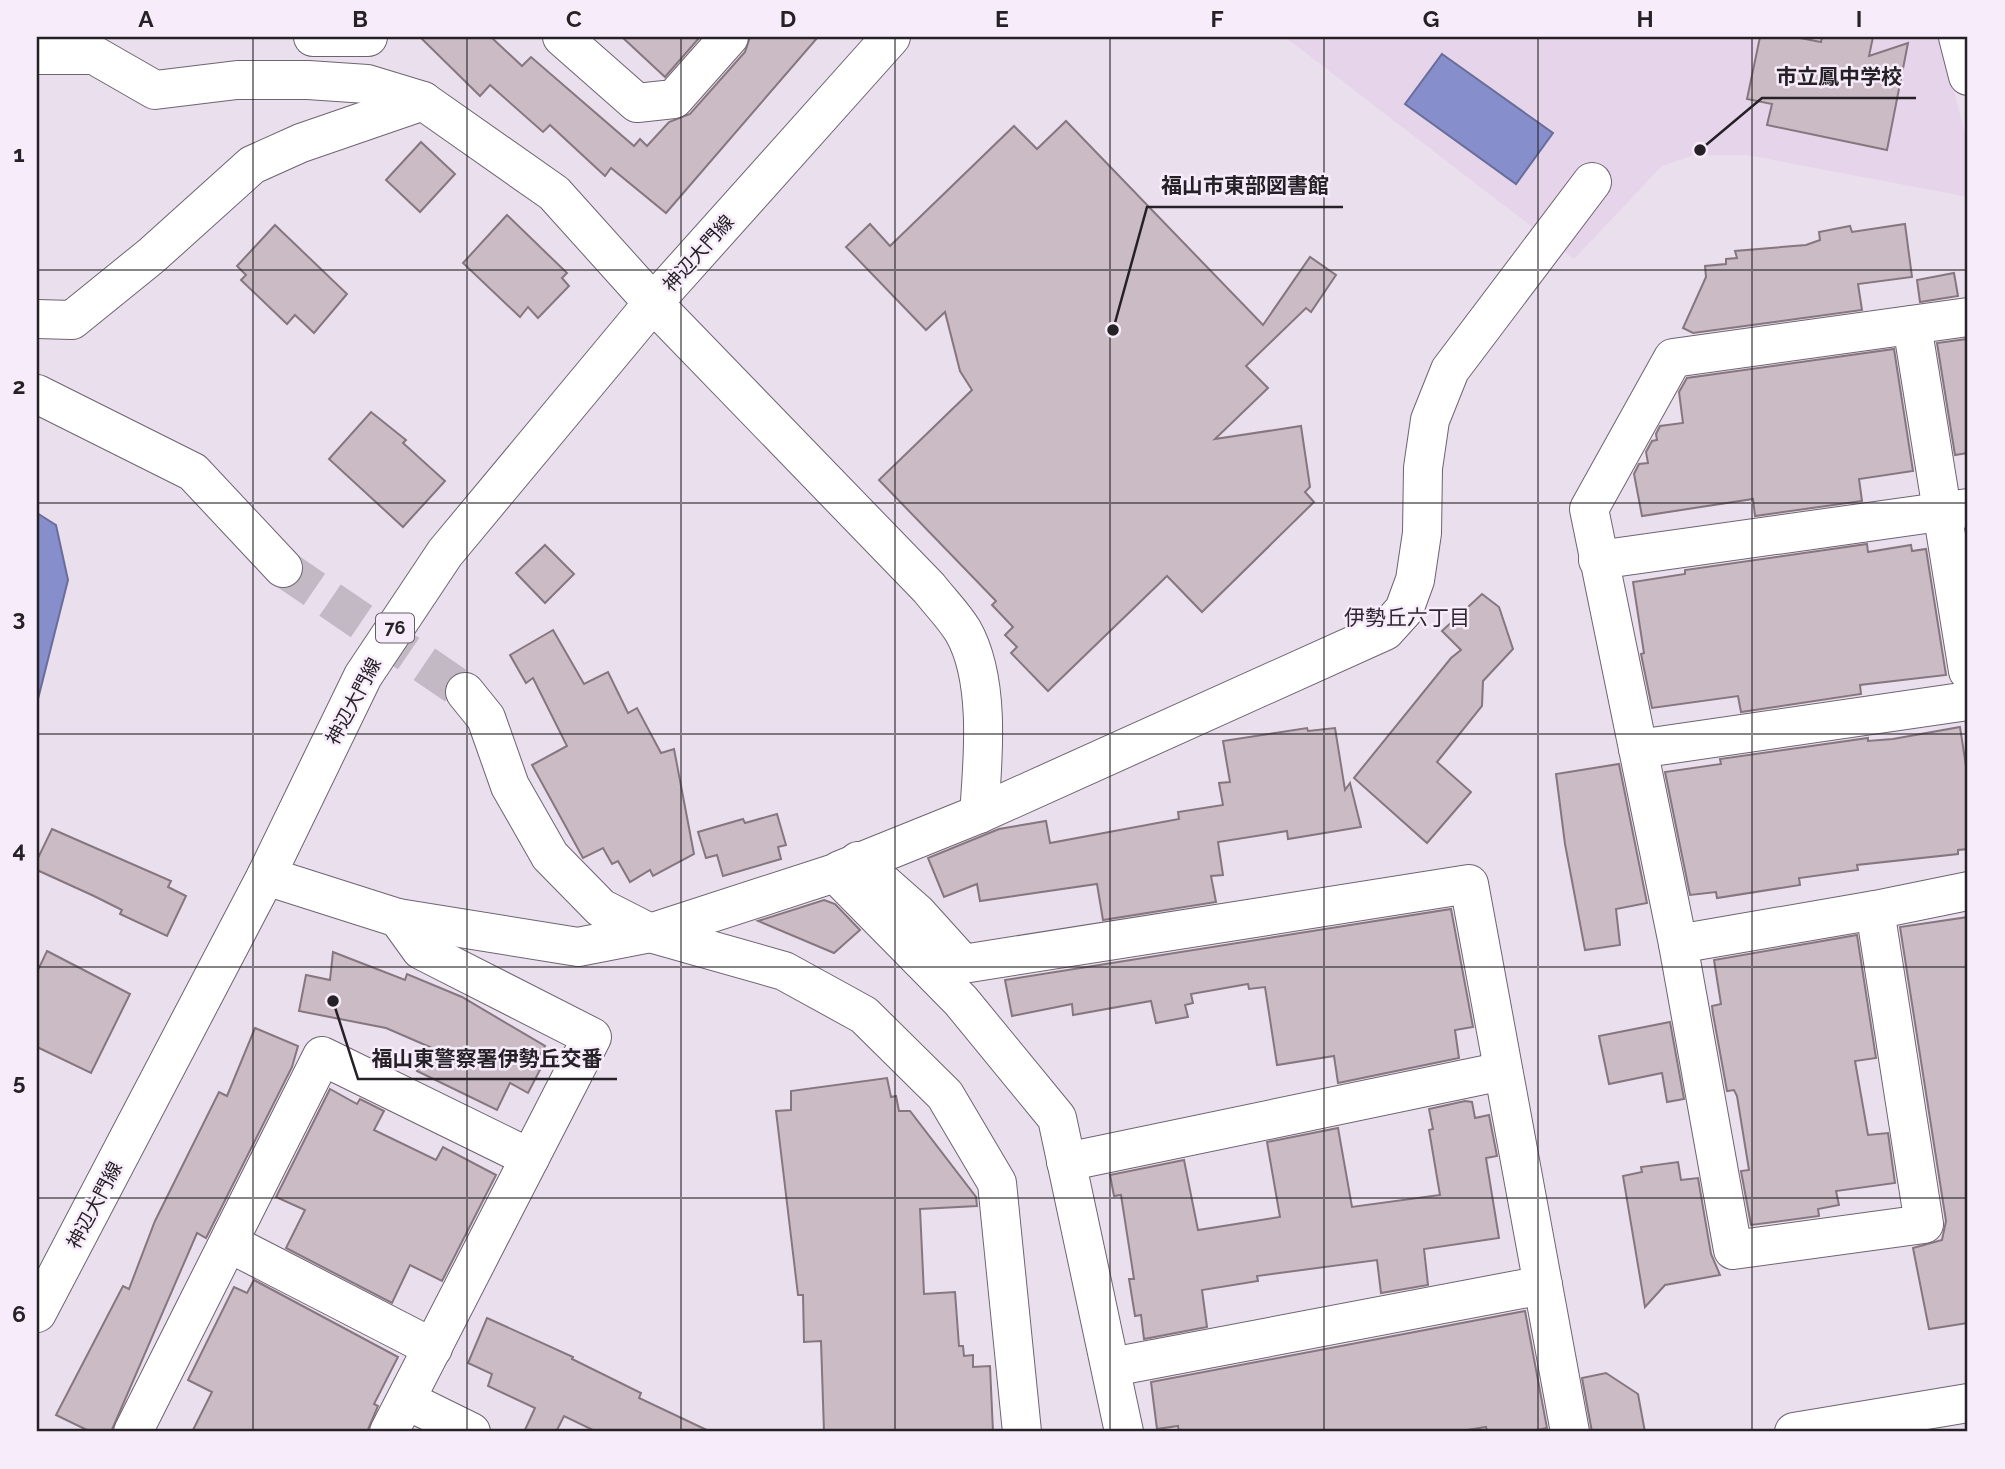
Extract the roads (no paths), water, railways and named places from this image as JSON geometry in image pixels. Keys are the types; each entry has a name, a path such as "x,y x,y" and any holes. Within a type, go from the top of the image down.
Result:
{"street":[{"path":"313,37 368,37"},
{"path":"562,37 637,103 674,100 729,37"},
{"name":"神辺大門線","path":"37,1313 266,876 363,677 445,553 653,303 891,37"},
{"path":"1958,37 1968,76"},
{"path":"37,55 95,46 155,90 237,80 308,80 367,84 423,101 554,192 653,303 929,588 963,632 980,684 984,742 979,814"},
{"path":"37,319 72,320 151,256 252,165 301,143 423,101"},
{"path":"266,876 398,918 578,947 650,933 846,867 979,814 1385,631 1404,610 1415,580 1430,420 1450,370 1592,182"},
{"path":"1875,910 1924,1224 1733,1250 1678,944 1589,509 1673,358 1968,317"},
{"path":"1912,326 1955,510 1968,671"},
{"path":"37,394 193,472 283,568"},
{"path":"1598,560 1955,510"},
{"path":"465,692 486,718 510,786 550,856 601,908 650,933 784,971 864,1015 945,1095 997,1183 1022,1432"},
{"path":"1638,749 1968,701"},
{"path":"846,867 917,913 963,964 1469,884 1570,1432"},
{"path":"846,867 1057,1118 1124,1432"},
{"path":"1678,944 1968,891"},
{"path":"398,918 421,950 592,1037 398,1416 471,1432"},
{"path":"141,1430 229,1243 322,1056 530,1158"},
{"path":"1066,1162 1503,1071"},
{"path":"229,1243 433,1348"},
{"path":"1112,1367 1543,1285"},
{"path":"1794,1432 1968,1403"}],"water":[{"path":"1442,54 1553,133 1516,184 1405,104"},
{"path":"37,513 56,525 68,580 37,703"}],"tunnel":[{"path":"283,568 465,692"}],"place":[{"name":"市立鳳中学校","path":"1700,150"},
{"name":"福山市東部図書館","path":"1113,330"},
{"name":"福山東警察署伊勢丘交番","path":"333,1001"}],"district":[{"name":"伊勢丘六丁目","path":"1407,618"}]}
